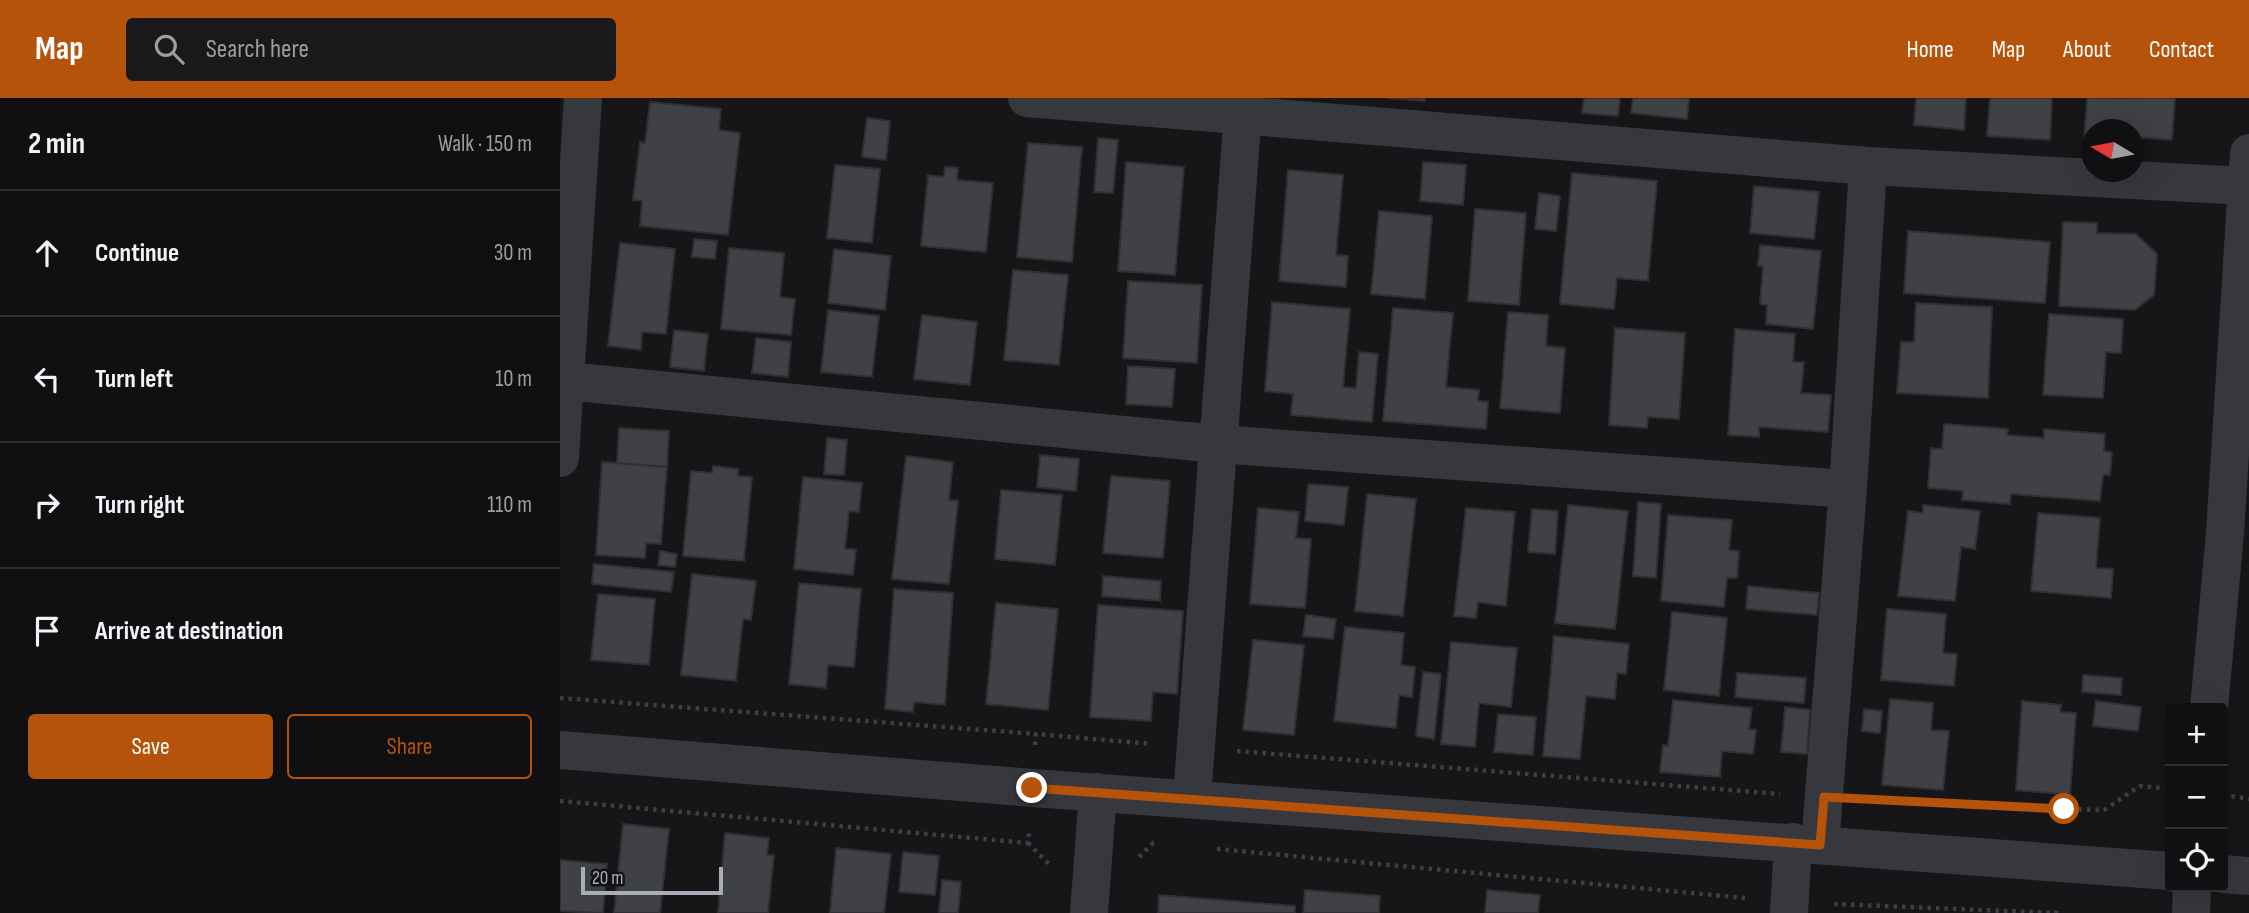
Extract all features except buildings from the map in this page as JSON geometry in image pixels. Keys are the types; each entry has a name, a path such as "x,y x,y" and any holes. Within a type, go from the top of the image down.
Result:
{"street":[{"path":"560,458 583,98"},
{"path":"1027,98 1244,106 1868,166 2248,170 2237,534 2210,703"},
{"path":"1192,798 1244,106"},
{"path":"1789,908 1824,797 1848,489 1868,166"},
{"path":"566,381 1218,444 1848,489"},
{"path":"560,750 1032,788 2165,870"},
{"path":"1089,913 1098,792"},
{"path":"2228,874 2249,876"},
{"path":"2191,913 2192,892"}],"path":[{"path":"560,698 1824,797 2104,810 2140,786 2165,788"},
{"path":"1028,844 1036,734"},
{"path":"2228,797 2249,799"},
{"path":"560,801 1028,844 1056,871 1120,874 1153,843 1167,844"},
{"path":"1208,848 1789,908 2056,913 2064,809"}],"route":[{"path":"1032,788 1820,845 1824,797 2064,809"}]}
